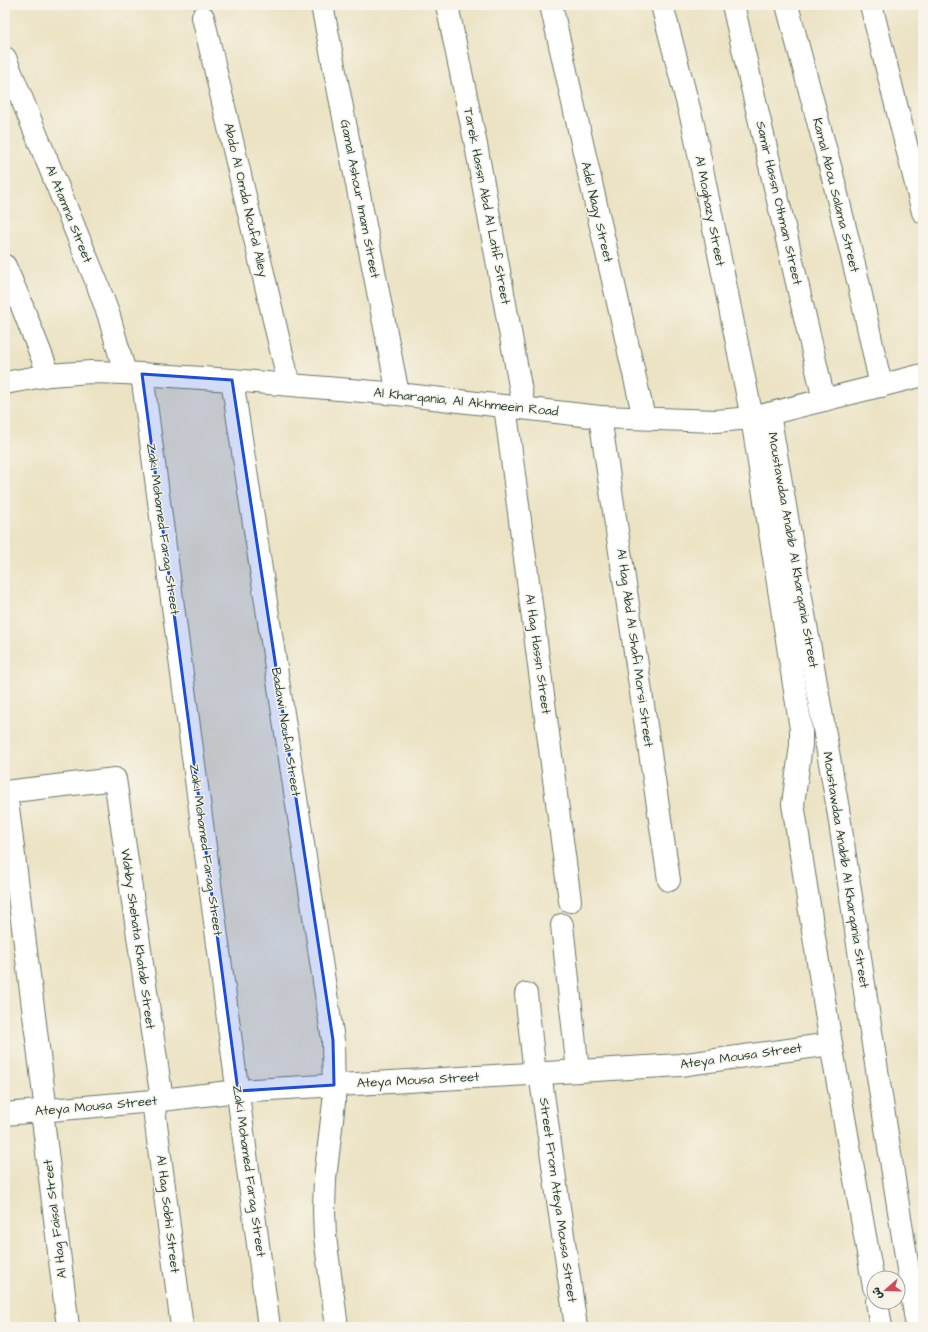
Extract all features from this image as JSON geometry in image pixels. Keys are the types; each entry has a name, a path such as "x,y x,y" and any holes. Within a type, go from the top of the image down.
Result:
{"street":[{"name":"Gamal Ashour Imam Street","path":"322,5 398,394"},
{"name":"Tarek Hassn Abd Al Latif Street","path":"447,5 476,145 515,407"},
{"name":"Adel Nagy Street","path":"550,5 644,418"},
{"name":"Al Moghazy Street","path":"662,5 693,124 760,416"},
{"name":"Samir Hassn Othman Street","path":"733,5 824,400"},
{"name":"Kamal Abou Salama Street","path":"787,5 831,170 858,281 881,386"},
{"path":"871,5 915,142 923,212"},
{"name":"Abdo Al Omda Noufal Alley","path":"203,17 289,384"},
{"name":"Al Atamna Street","path":"5,58 133,373"},
{"path":"5,266 49,375"},
{"name":"Al Kharqania, Al Akhmeein Road","path":"5,382 49,375 91,372 133,373 289,384 398,394 600,417 716,421 760,416 923,375"},
{"name":"Zaki Mohamed Farag Street","path":"133,373 238,1090 269,1327"},
{"name":"Badawi Noufal Street","path":"232,380 333,1040 334,1102 325,1179 324,1238 337,1327"},
{"name":"Al Hag Hassn Street","path":"515,407 570,901"},
{"name":"Moustawdaa Anabib Al Kharqania Street","path":"760,416 801,729 801,745 793,804 831,1044 871,1270"},
{"name":"Moustawdaa Anabib Al Kharqania Street","path":"760,416 838,809 917,1327"},
{"name":"Al Hag Abd Al Shafi Morsi Street","path":"600,417 669,880"},
{"name":"Wahby Shehata Khatab Street","path":"6,792 115,779 157,1100"},
{"name":"Al Hag Faisal Street","path":"6,792 68,1327"},
{"path":"562,925 578,1071"},
{"name":"Street From Ateya Mousa Street","path":"526,994 576,1327"},
{"name":"Ateya Mousa Street","path":"5,1114 157,1100 238,1090 680,1065 831,1044"},
{"name":"Al Hag Sobhi Street","path":"157,1100 182,1327"},
{"path":"878,1310 881,1327"}],"highlighted area":[{"path":"142,374 232,380 333,1040 334,1085 238,1091"}]}
